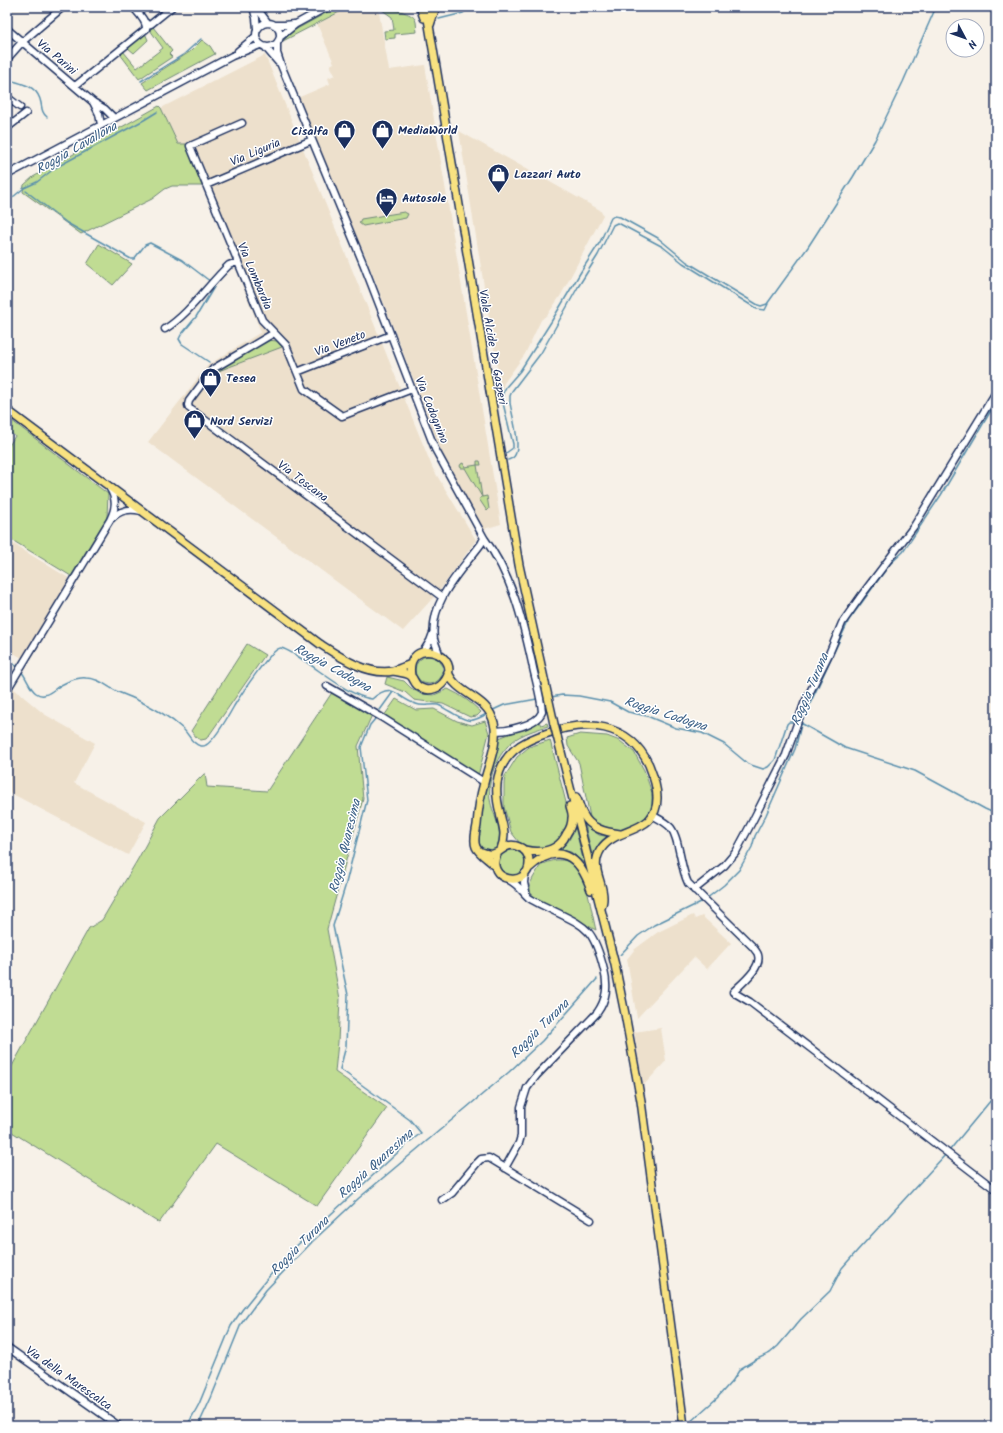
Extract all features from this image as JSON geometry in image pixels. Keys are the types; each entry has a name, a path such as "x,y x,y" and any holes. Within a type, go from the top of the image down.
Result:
{"main road":[{"path":"420,7 430,40"},
{"name":"Viale Alcide De Gasperi","path":"426,7 430,40 519,566 550,709 570,788"},
{"path":"429,30 431,19 436,7"},
{"path":"7,410 320,644 344,660 367,668 380,671 393,671 411,676"},
{"path":"393,671 411,664 418,655 423,652 434,652 439,654 446,662 448,672 453,681 460,688 476,698 486,708 492,717 495,731 493,746 479,805 475,845 480,852 495,866 499,874 509,880 518,878 538,859 554,854 568,857 575,861 586,876 595,901 601,910"},
{"path":"411,664 411,676 418,686 424,689 436,688 442,685 460,688"},
{"path":"442,685 448,672"},
{"path":"500,851 504,830 498,806 498,777 502,766 516,748 526,740 562,729 586,725 603,727 616,731 627,737 646,758 656,782 657,806 652,815 640,827 614,837 607,842 601,850 597,860 596,870 603,899 601,910"},
{"path":"570,788 577,799 583,815 593,826 600,830 622,834"},
{"path":"504,830 517,846 524,850 542,852 552,850 561,844 570,829 572,818 569,802 570,788"},
{"path":"570,788 601,910 625,1014 641,1101 684,1426"},
{"path":"495,866 496,856 500,851 506,846 517,846"},
{"path":"524,850 529,859 527,871"},
{"path":"480,852 489,854 500,851"}],"street":[{"path":"7,59 22,42 63,7"},
{"path":"133,7 148,25 172,7"},
{"path":"255,7 271,24 279,30 279,40"},
{"path":"7,175 232,56 256,38 257,29 255,7"},
{"path":"232,56 263,46 274,46 296,24 327,7"},
{"path":"75,86 145,30 145,22"},
{"path":"257,29 262,24 284,26 296,24"},
{"name":"Via Parini","path":"7,29 114,118"},
{"path":"256,38 263,46"},
{"name":"Via Codognino","path":"279,40 277,53 281,65 391,335 435,449 484,538 507,576 516,599 542,708 541,714 535,720 511,730 495,731"},
{"name":"Via Codognino","path":"263,46 281,65"},
{"path":"7,97 20,107"},
{"name":"Via Parini","path":"93,102 99,114 101,125"},
{"path":"7,128 26,114"},
{"name":"Via Lombardia","path":"242,123 190,146 262,320 286,345 304,389 342,416 412,389"},
{"name":"Via Liguria","path":"206,185 312,140"},
{"path":"165,329 171,326 186,312 226,268 232,263 237,262"},
{"name":"Via Toscana","path":"274,333 212,369 189,401 189,408 442,597"},
{"name":"Via Veneto","path":"296,372 391,335"},
{"path":"694,890 724,866 736,852 786,755 797,722 810,691 829,654 842,623 914,526 996,392"},
{"path":"7,690 110,520 116,502 108,485"},
{"path":"110,520 126,510 133,509 144,512"},
{"path":"423,652 430,641 442,597 484,538"},
{"path":"433,632 434,641 439,654"},
{"path":"327,686 381,717 484,782"},
{"path":"652,815 670,827 674,834 684,875 694,890 753,947 758,955 758,964 734,992 750,1002 996,1190"},
{"path":"526,894 524,883 527,871"},
{"path":"506,1168 521,1136 521,1107 527,1088 537,1075 597,1013 604,1002 607,990 606,978 599,950 590,932 576,922 530,898 518,885 509,880"},
{"path":"442,1200 452,1193 481,1160 489,1158 591,1220"},
{"name":"Via della Marescalca","path":"7,1347 119,1426"}],"shaded area":[{"path":"349,7 378,7 389,70 425,65 501,524 484,529 443,456 366,257 295,99 330,84 328,78 335,75 330,65 334,63 317,24"},
{"path":"265,55 433,469 476,540 440,590 403,631 148,442 208,365 261,332 186,144 178,144 161,108"},
{"path":"459,131 600,210 603,215 561,295 548,314 541,320 525,354 504,383 501,392"},
{"path":"7,540 70,579 22,658 7,649"},
{"path":"7,683 44,714 95,743 74,783 146,822 128,855 7,791"},
{"path":"693,915 695,919 702,916 731,943 707,969 694,957 637,1018 627,959 635,949 658,932"},
{"path":"661,1028 666,1061 643,1086 634,1032"}],"green space":[{"path":"337,7 349,7 283,41 293,31"},
{"path":"378,7 398,10 413,16 416,21 417,32 395,34 395,38 385,39 384,31 394,30 392,17"},
{"path":"153,27 172,51 169,54 172,57 139,79 120,54 123,51 137,68 163,48 150,30"},
{"path":"145,33 148,40 134,53 128,48"},
{"path":"202,40 210,46 215,54 148,90 142,83 191,51"},
{"path":"159,106 178,144 186,144 202,186 172,186 165,189 152,199 81,234 23,192 24,185 33,177"},
{"path":"404,212 408,214 406,218 363,226 359,223 361,219"},
{"path":"99,244 132,264 113,285 87,264"},
{"path":"268,340 277,341 282,347 219,372 216,370"},
{"path":"7,417 108,494 107,517 71,576 7,537 7,449 15,436 7,431"},
{"path":"477,461 480,461 481,465 477,465"},
{"path":"463,463 465,467 477,465 482,497 465,468 461,468 460,466"},
{"path":"487,496 489,509 487,511 479,499"},
{"path":"247,644 265,655 206,739 201,740 197,738 191,731"},
{"path":"429,656 439,660 443,670 439,680 429,684 419,680 415,670 419,660"},
{"path":"387,677 404,681 411,688 421,694 434,695 448,689 466,699 481,712 477,716 470,717 443,704 414,700 405,692 385,684"},
{"path":"333,691 372,715 358,746 363,799 327,929 340,999 335,1072 387,1108 317,1206 216,1144 159,1223 7,1129 7,1075 89,928 102,920 160,818 205,773 207,787 267,791"},
{"path":"396,699 416,710 434,709 457,721 472,725 485,721 489,733 478,776 384,716"},
{"path":"539,722 541,725 547,723 548,726 519,737 512,742 500,756 496,764 490,781 490,799 498,826 499,840 497,846 492,851 484,850 479,843 481,813 499,738"},
{"path":"580,734 607,736 620,741 634,752 644,770 652,793 652,807 649,815 638,824 625,831 618,830 600,827 590,817 579,763 568,746 567,738"},
{"path":"550,740 570,818 562,838 544,850 532,849 519,842 511,832 504,807 505,776 517,757 529,747"},
{"path":"585,824 599,835 610,837 594,864"},
{"path":"575,827 584,863 571,852 559,850 569,840"},
{"path":"512,850 522,853 525,863 522,873 512,876 502,873 499,863 502,853"},
{"path":"556,860 563,860 574,864 582,876 596,930 536,899 530,892 530,884 540,866"}],"waterway":[{"name":"Roggia Cavallona","path":"439,19 463,13 472,7"},
{"path":"506,453 513,448 513,444 502,399 503,393 506,387 520,371 551,322 600,242 611,218 614,216 620,217 658,238 687,262 758,305 761,306 767,304 808,247 875,140 903,82 936,7"},
{"path":"141,81 183,55 201,39"},
{"path":"13,81 27,86 37,93 43,112 47,117"},
{"name":"Roggia Cavallona","path":"7,202 24,188 37,182 55,168 157,112"},
{"path":"26,191 67,223 131,259 134,259 145,245 150,243 182,260 211,282"},
{"path":"508,460 515,456 517,450 516,430 510,403 512,391 541,353 598,255 613,225 617,223 620,224 663,247 683,263 757,309 765,310 768,304"},
{"path":"209,362 182,344 179,339 196,317 214,285"},
{"name":"Roggia Turana","path":"706,899 724,885 739,870 752,847 755,836 766,815 795,749 802,721 849,620 890,564 903,552 941,495 996,402"},
{"name":"Roggia Codogna","path":"21,671 32,688 40,695 50,693 63,684 77,679 90,678 98,681 160,712 183,729 193,742 202,746 210,742 222,727 234,706 264,663 271,655 281,648 306,661 344,688 363,697 372,699 385,691 395,692 409,701 419,705 438,705 468,720 482,717 488,713"},
{"name":"Roggia Codogna","path":"7,659 19,668"},
{"name":"Roggia Quaresima","path":"380,710 393,692"},
{"name":"Roggia Codogna","path":"551,697 562,695 579,696 610,702 628,712 647,716 676,728 702,733 724,744 748,764 763,769 768,767 775,760 787,724 789,722 795,722"},
{"name":"Roggia Codogna","path":"491,711 504,705 537,699"},
{"name":"Roggia Quaresima","path":"187,1426 199,1404 231,1326 242,1310 292,1250 407,1144 421,1133 410,1120 340,1069 346,1046 348,995 333,926 345,887 367,800 361,747 370,725 375,719"},
{"name":"Roggia Codogna","path":"799,722 845,748 915,771 996,814"},
{"name":"Roggia Turana","path":"620,955 638,936 654,925 703,901"},
{"name":"Roggia Turana","path":"198,1426 241,1324 266,1290 312,1242 359,1198 509,1072 542,1041 597,979"},
{"path":"949,1151 996,1094"},
{"path":"689,1423 717,1398 733,1380 740,1369 770,1353 778,1346 801,1319 830,1291 842,1268 946,1154"}],"place":[{"name":"Cisalfa","path":"344,150"},
{"name":"MediaWorld","path":"382,150"},
{"name":"Lazzari Auto","path":"499,194"},
{"name":"Autosole","path":"386,218"},
{"name":"Tesea","path":"211,398"},
{"name":"Nord Servizi","path":"194,440"}]}
